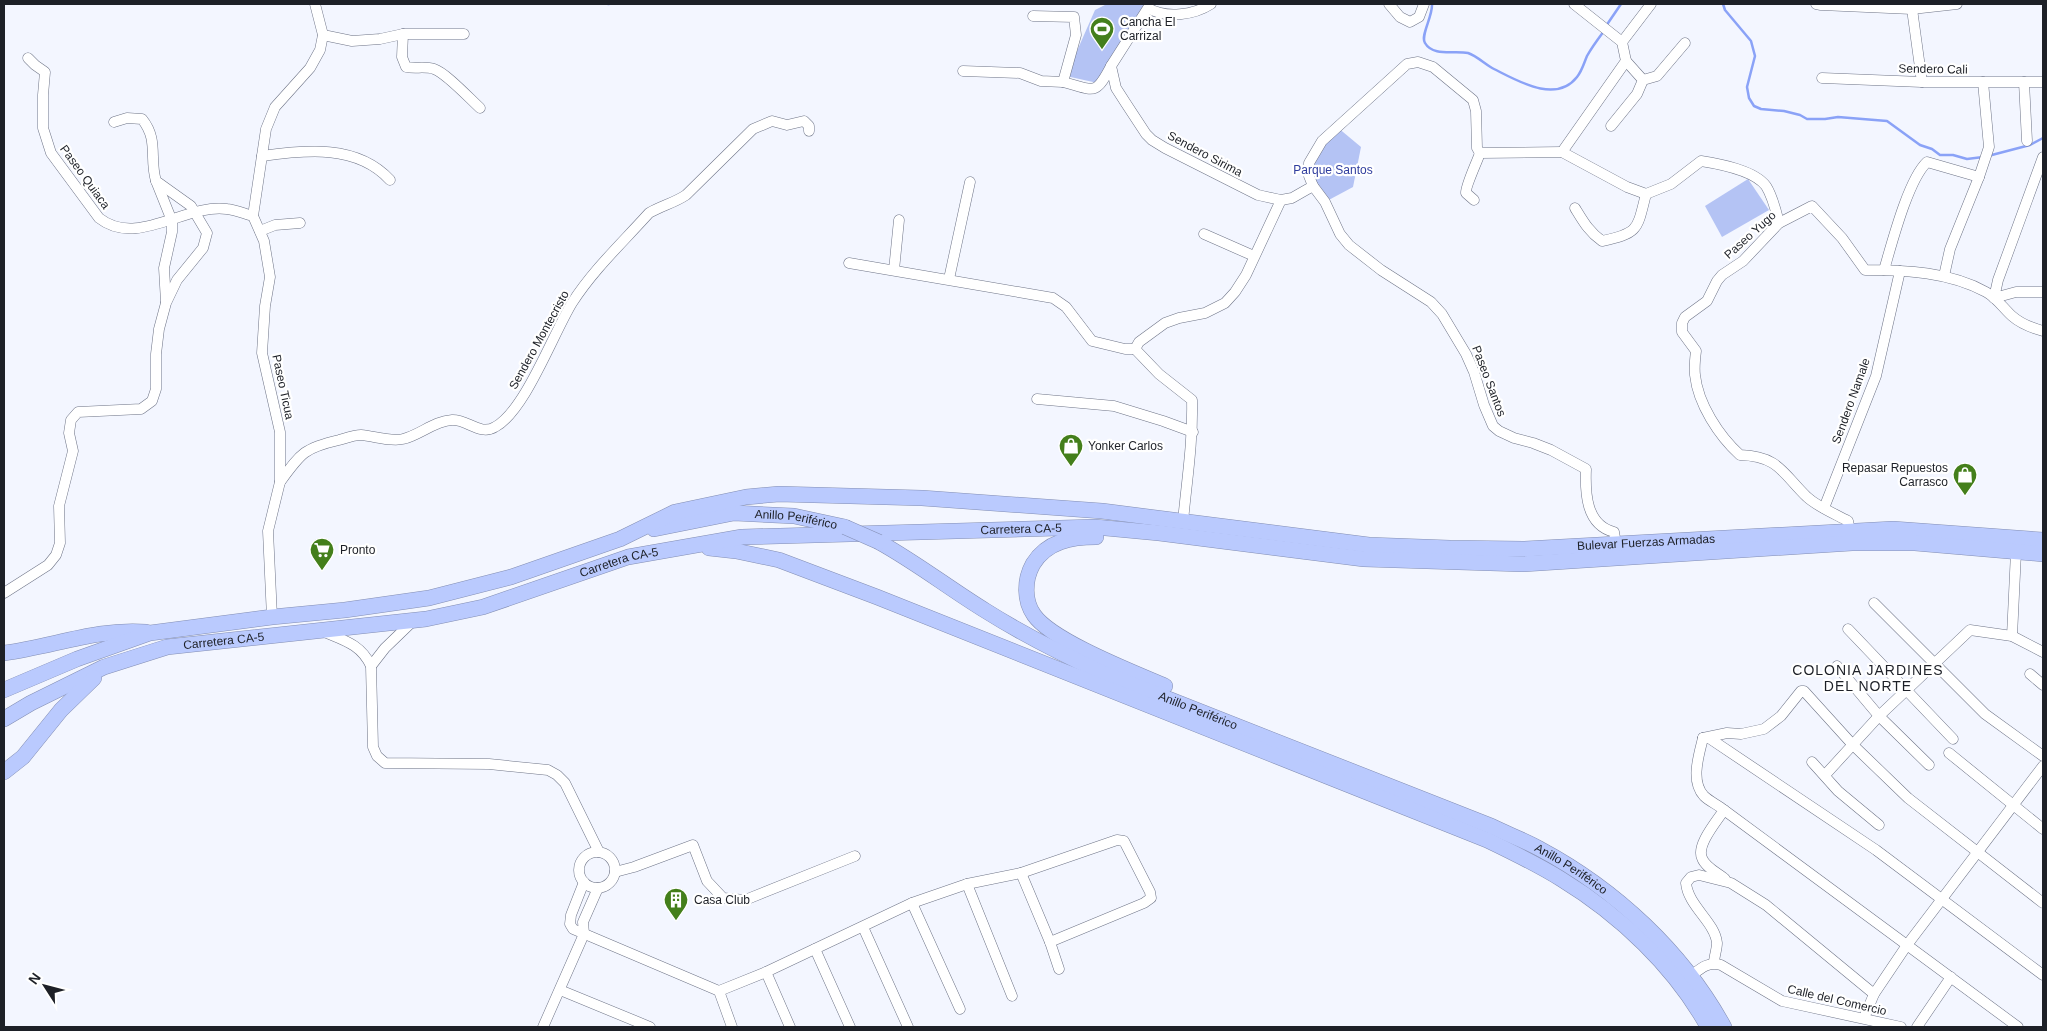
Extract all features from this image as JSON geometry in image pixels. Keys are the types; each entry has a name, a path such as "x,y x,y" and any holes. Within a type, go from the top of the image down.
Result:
{"highway":[{"name":"Carretera CA-5","path":"4,690 150,633 272,617 362,608 429,598 511,577 620,539 674,512 746,497 779,494 922,498 1102,511 1250,529"},
{"name":"Anillo Periférico","path":"620,539 656,528 734,512 794,516 845,527 879,542 916,563 986,611 1050,648 1105,674 1491,826 1539,848 1575,869 1610,894 1640,920 1691,976 1724,1027"},
{"name":"Carretera CA-5","path":"4,719 31,703 104,668 166,647 263,635 412,622 483,607 628,557 742,537 1094,527 1258,545"},
{"name":"Bulevar Fuerzas Armadas","path":"1250,529 1282,535 1387,545 1523,549 1893,529 2043,540"},
{"path":"1258,545 1098,536 1069,538 1044,551 1033,563 1028,574 1026,588 1028,603 1034,616 1046,627 1093,654 1269,731 1349,770"},
{"name":"Bulevar Fuerzas Armadas","path":"1258,545 1364,559 1522,564 1852,543 1915,543 2043,554"},
{"name":"Anillo Periférico","path":"692,547 736,551 779,560 1033,658 1248,746 1487,840 1562,879 1595,901 1625,926 1679,984 1708,1027"},
{"path":"4,652 124,630 150,633"},
{"path":"4,772 23,757 61,710 104,668"}],"street":[{"path":"253,216 266,128 275,108 310,68 320,50 323,35 315,4"},
{"path":"963,71 1020,72 1041,81 1063,82 1094,89 1100,86 1150,6 1157,13 1174,15 1200,10 1211,4"},
{"path":"1389,4 1400,17 1410,22 1419,17 1424,4"},
{"path":"1574,4 1622,42 1626,61 1644,80"},
{"path":"1622,42 1652,4"},
{"path":"1816,4 1821,6 1912,9 1957,4"},
{"path":"1912,9 1922,82"},
{"path":"1034,16 1074,17 1076,35 1063,82"},
{"path":"323,35 352,41 380,39 403,34 464,34"},
{"path":"403,34 402,57 406,67 433,68 442,73 480,108"},
{"path":"1611,126 1637,94 1644,80 1657,76 1685,43"},
{"name":"Paseo Quiaca","path":"28,58 45,72 43,128 51,154 99,218 113,228 127,228 172,220 196,212 226,208 253,216"},
{"path":"1562,152 1626,61"},
{"path":"1135,349 1139,342 1165,323 1205,313 1225,303 1246,275 1281,200 1292,198 1313,186 1309,176 1309,163 1322,141 1407,64 1418,62 1433,67 1473,100 1476,110 1477,148 1480,153 1473,174 1465,188 1466,193 1474,200"},
{"name":"Sendero Sirima","path":"1111,66 1116,88 1152,140 1258,195 1281,200"},
{"name":"Sendero Cali","path":"1822,78 1922,82 2043,82"},
{"path":"1944,276 1950,249 1979,178 1988,147 1983,82"},
{"path":"2024,82 2027,141"},
{"path":"114,122 127,118 142,119 150,128 154,145 153,162 156,181 172,220 172,232 164,268 166,303"},
{"name":"Sendero Montecristo","path":"280,482 298,456 308,449 359,435 402,439 427,427 451,420 459,420 485,431 494,428 504,421 520,401 573,301 648,214 660,207 676,202 686,195 753,129 772,122 787,124 804,121 809,126 809,131"},
{"path":"262,156 301,151 326,151 362,160 390,180"},
{"path":"1480,153 1562,152 1628,187 1646,194 1671,184 1701,161 1724,165 1747,173 1765,185 1775,207 1778,223"},
{"path":"2043,157 1998,280 1994,298 2016,292 2043,292"},
{"path":"1884,270 1900,219 1920,169 1927,162 1979,178"},
{"path":"4,593 48,565 56,555 60,543 59,506 73,451 69,433 71,420 78,412 141,409 152,401 156,388 156,354 159,329 166,303 177,280 203,248 207,234 196,212 180,197 156,181"},
{"path":"949,279 970,182"},
{"name":"Paseo Santos","path":"1313,186 1325,202 1340,234 1349,245 1381,270 1431,302 1442,314 1466,354 1474,372 1489,419 1499,432 1551,450 1586,469 1588,506 1599,525 1605,530 1614,532 1616,544"},
{"path":"1575,208 1593,235 1602,240 1626,236 1635,230 1646,194"},
{"name":"Paseo Yugo","path":"1850,532 1848,521 1808,498 1780,466 1754,455 1740,455 1730,446 1714,423 1700,395 1695,375 1696,351 1682,332 1682,323 1685,317 1707,301 1716,281 1743,261 1778,223 1812,206 1842,238 1865,270 1900,271 1944,276 1986,292 2026,325 2043,331"},
{"name":"Paseo Ticua","path":"253,216 264,241 270,277 265,306 262,353 280,432 280,482 268,532 272,617"},
{"path":"894,270 899,220"},
{"path":"260,231 275,225 300,223"},
{"path":"1204,234 1254,256"},
{"path":"849,263 1053,298 1066,307 1092,342 1125,349 1135,349 1159,374 1192,400 1193,432 1183,520"},
{"name":"Sendero Namale","path":"1824,508 1876,376 1900,271"},
{"path":"1037,399 1114,406 1163,420 1193,432"},
{"path":"2012,636 2016,552"},
{"path":"1874,603 1985,714 2043,756"},
{"path":"371,666 385,648 412,622"},
{"path":"1848,629 1953,739"},
{"path":"1824,775 1905,690 1970,630 2012,636 2043,652"},
{"path":"322,631 360,648 371,666 373,747 377,756 385,763 489,764 548,770 557,774 565,783 599,852 611,859 615,872 609,884 598,888 589,886 584,882 580,869 581,862 592,853 599,852"},
{"path":"1837,666 1879,716 1929,765"},
{"path":"2030,674 2043,685"},
{"path":"1703,738 1727,733 1741,734 1764,729 1782,716 1801,691 1804,692 1852,744 1908,798 2043,903"},
{"path":"1703,738 1697,764 1697,781 1703,795 2018,1027"},
{"path":"1703,738 1708,738 1876,850 2043,975"},
{"path":"1949,753 2043,829"},
{"path":"1812,762 1843,796 1880,825"},
{"path":"1864,1018 1874,994 1907,945 2043,766"},
{"path":"1724,810 1703,843 1701,851 1702,858 1706,864 1766,906 1874,994"},
{"path":"584,882 571,915 570,924 573,929 719,991 766,972 912,904 967,884 1021,873 1116,840 1124,841 1150,892 1150,898 1144,903 1050,942"},
{"path":"615,872 693,845 707,881 724,898 745,900 855,856"},
{"path":"1021,873 1050,942 1059,969"},
{"path":"1691,976 1702,968 1714,963 1717,942 1710,927 1696,907 1686,883 1691,877 1699,875 1731,883"},
{"path":"967,884 1012,996"},
{"path":"543,1027 584,934 583,922 598,888"},
{"path":"912,904 960,1009"},
{"path":"863,927 908,1027"},
{"path":"815,949 850,1027"},
{"name":"Calle del Comercio","path":"1714,963 1721,965 1782,1001 1901,1027"},
{"path":"766,972 790,1027"},
{"path":"1917,1027 1951,977"},
{"path":"560,990 650,1027"},
{"path":"719,991 732,1027"}],"green space":[{"path":"1107,4 1147,4 1102,84 1066,76 1095,10"},
{"name":"Parque Santos","path":"1337,127 1361,147 1353,187 1325,202 1319,196 1309,163"},
{"path":"1748,179 1769,210 1722,237 1705,206"}],"waterway":[{"path":"1432,4 1424,36 1425,43 1429,47 1439,52 1468,53 1514,79 1537,88 1559,89 1568,85 1582,70 1587,56 1604,31"},
{"path":"1606,26 1621,4"},
{"path":"1723,4 1725,10 1751,41 1755,56 1747,87 1749,98 1754,106 1761,109 1784,111 1807,119 1838,117 1887,121 1920,145 1932,149 1940,155 1953,155 1967,159 1983,157"},
{"path":"1988,156 2030,145 2043,138"}],"place":[{"name":"Cancha El Carrizal","path":"1102,50"},
{"name":"Yonker Carlos","path":"1071,467"},
{"name":"Repasar Repuestos Carrasco","path":"1965,496"},
{"name":"Pronto","path":"322,571"},
{"name":"Casa Club","path":"676,921"}],"district":[{"name":"COLONIA JARDINES DEL NORTE","path":"1868,678"}]}
